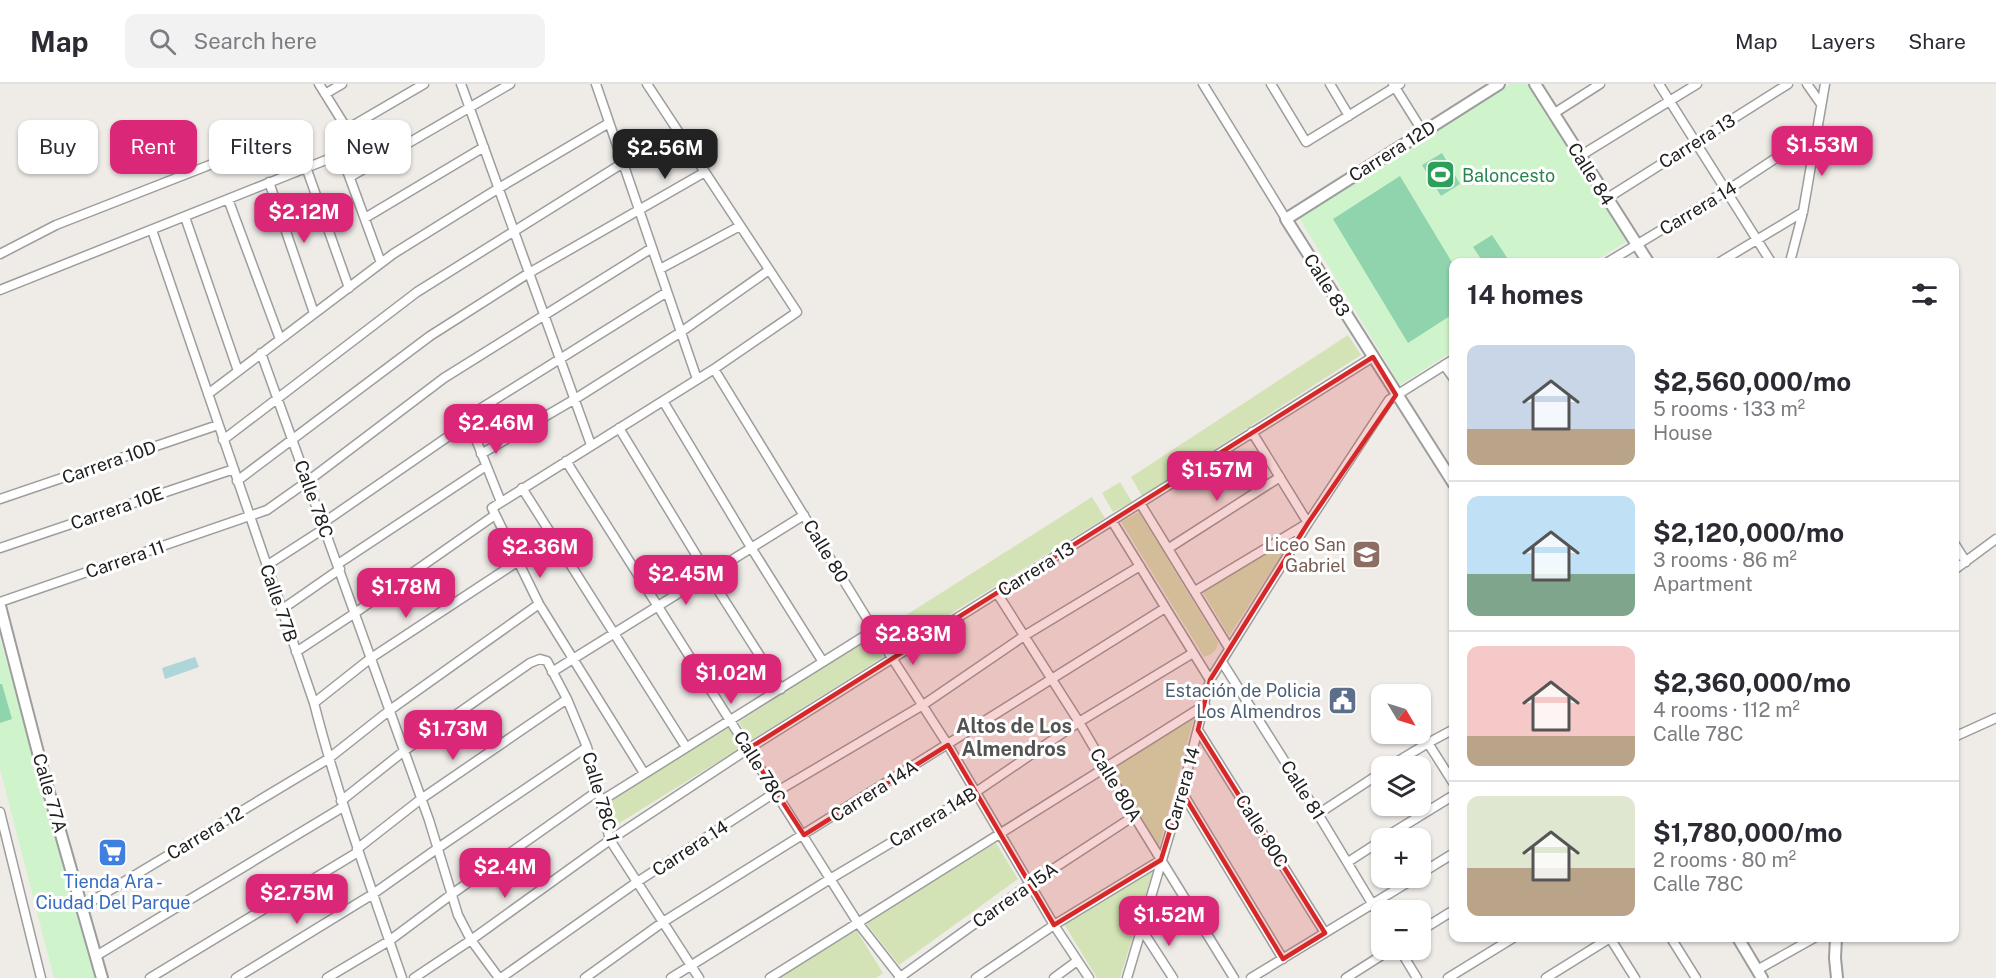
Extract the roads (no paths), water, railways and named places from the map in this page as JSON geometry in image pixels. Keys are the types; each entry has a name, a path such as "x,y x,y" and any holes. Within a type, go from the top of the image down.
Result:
{"street":[{"path":"319,84 341,120"},
{"path":"325,94 342,84"},
{"path":"362,120 424,84"},
{"path":"461,84 591,445"},
{"path":"411,141 510,84"},
{"path":"596,84 697,379"},
{"path":"644,773 538,604 492,508 714,369 797,312 647,84"},
{"name":"Calle 83","path":"1203,84 1449,476"},
{"path":"1271,84 1306,142 1396,85 1423,132"},
{"path":"1330,84 1349,116"},
{"name":"Carrera 12D","path":"1286,219 1499,84"},
{"name":"Calle 84","path":"1535,84 1646,258"},
{"path":"1553,114 1600,84"},
{"path":"1659,84 1768,258"},
{"path":"1580,156 1697,84"},
{"name":"Carrera 13","path":"1606,199 1788,84"},
{"path":"1808,84 1821,104"},
{"path":"1791,258 1803,212 1825,84"},
{"path":"208,394 381,263 499,188 609,123"},
{"name":"Carrera 14","path":"1614,258 1726,191 1817,131"},
{"path":"365,218 484,147"},
{"path":"313,164 341,154 381,263"},
{"path":"224,440 417,292 623,163"},
{"path":"0,254 56,225 209,165"},
{"path":"237,481 430,336 529,273 705,172"},
{"path":"0,290 287,174"},
{"path":"309,174 349,288"},
{"path":"350,177 355,174"},
{"path":"268,182 314,313"},
{"path":"228,199 280,339"},
{"path":"1727,258 1803,212"},
{"path":"185,217 238,371"},
{"path":"660,269 740,225"},
{"name":"Calle 77B","path":"152,230 314,703 342,804 402,978"},
{"name":"Carrera 11","path":"0,604 267,510 444,378 652,248"},
{"path":"482,454 681,332 769,270"},
{"path":"266,566 459,429 467,417 667,292"},
{"name":"Calle 78C","path":"261,353 390,710 438,848 458,915 471,940 500,978"},
{"name":"Carrera 13","path":"414,978 610,840 748,749 1373,357"},
{"name":"Carrera 14","path":"1127,978 1182,792 1210,680 1308,523 1389,400 1449,362"},
{"path":"1444,365 1449,372"},
{"name":"Calle 80","path":"714,369 874,630 948,745 1054,925 1089,978"},
{"path":"663,401 823,662"},
{"path":"467,417 501,502"},
{"name":"Carrera 10D","path":"0,499 218,425"},
{"path":"619,428 781,689"},
{"path":"1195,591 1308,523 1252,432"},
{"name":"Calle 78C","path":"566,461 858,923 900,978"},
{"path":"281,610 339,567 486,466"},
{"name":"Carrera 10E","path":"0,548 234,469"},
{"path":"1169,549 1280,477"},
{"path":"522,488 686,747"},
{"path":"1140,503 1229,648"},
{"path":"296,652 495,514"},
{"path":"96,956 342,804 404,752 530,663 540,659 547,661 552,672 804,515"},
{"path":"1112,521 1210,680"},
{"path":"1959,567 1996,539"},
{"path":"1959,551 1966,562"},
{"path":"314,703 371,658 517,562"},
{"name":"Carrera 14","path":"500,978 637,882 776,792 923,705 1024,636 1140,566"},
{"name":"Calle 80A","path":"997,593 1079,722 1234,978"},
{"name":"Calle 77A","path":"0,604 42,768 102,978"},
{"name":"Carrera 12","path":"82,907 328,759 390,710 538,604"},
{"name":"Carrera 14A","path":"585,978 663,922 1166,608"},
{"path":"601,801 874,630"},
{"name":"Carrera 14B","path":"671,978 976,792 1079,722 1193,652"},
{"name":"Calle 81","path":"1222,662 1348,862 1371,905"},
{"name":"Calle 78C 1","path":"552,672 567,699 587,747 610,840 699,978"},
{"path":"150,978 357,850 421,799 567,699"},
{"path":"770,978 1204,705"},
{"path":"1959,734 1996,718"},
{"name":"Calle 80C","path":"1198,730 1325,933"},
{"path":"1431,741 1449,732"},
{"path":"1407,756 1426,744"},
{"path":"1429,744 1449,776"},
{"path":"236,978 373,894 587,747"},
{"path":"1318,814 1371,779"},
{"path":"327,978 389,940 599,790"},
{"path":"1182,792 1283,959"},
{"path":"1401,828 1449,798"},
{"path":"0,812 3,840 41,978"},
{"name":"Carrera 15A","path":"900,978 1030,884 1134,816"},
{"path":"1348,862 1371,847"},
{"path":"1431,867 1449,856"},
{"path":"976,978 1054,925 1161,860"},
{"path":"1379,900 1399,888"},
{"path":"1251,978 1371,905"},
{"path":"1431,924 1449,913"},
{"path":"1142,930 1173,978"},
{"path":"1448,978 1506,942"},
{"path":"1546,978 1604,942"},
{"path":"1612,942 1635,978"},
{"path":"1674,942 1696,978"},
{"path":"1740,942 1760,974 1808,942"},
{"path":"1836,942 1837,978"},
{"path":"1346,978 1374,960"},
{"path":"1406,960 1417,978"},
{"path":"1054,978 1077,961"}],"water":[{"path":"195,657 199,667 165,679 162,668"}],"place":[{"name":"Baloncesto","path":"1441,175"},
{"name":"Liceo San Gabriel","path":"1367,554"},
{"name":"Estación de Policia Los Almendros","path":"1342,700"},
{"name":"Tienda Ara - Ciudad Del Parque","path":"113,852"}],"district":[{"name":"Altos de Los Almendros","path":"1014,738"}]}
